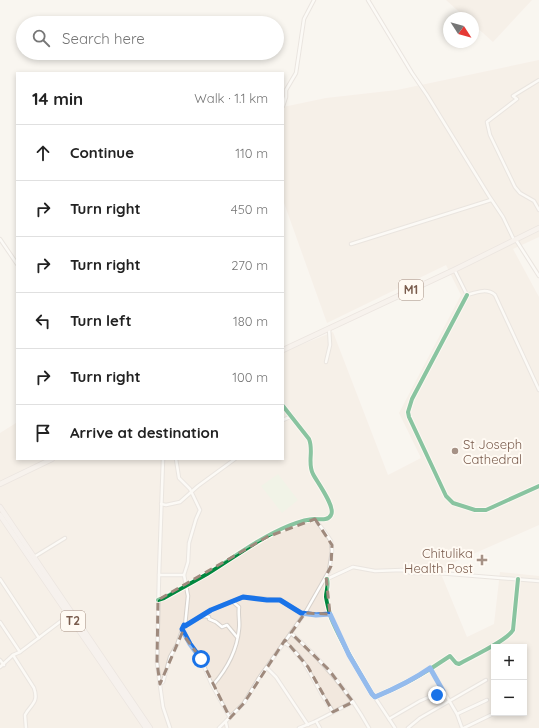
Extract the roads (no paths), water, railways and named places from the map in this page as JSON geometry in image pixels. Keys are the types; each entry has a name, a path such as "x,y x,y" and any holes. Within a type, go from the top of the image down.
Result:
{"highway":[{"name":"T2","path":"0,508 150,728"},
{"name":"T2","path":"0,515 146,728"}],"main road":[{"name":"M1","path":"284,350 454,270 539,228"},
{"path":"0,484 50,460"}],"street":[{"path":"284,103 286,90 297,70 304,19 314,0"},
{"path":"368,0 515,240 539,276"},
{"path":"539,80 514,96 517,99 487,122 490,135 515,186 520,193 534,201 539,210"},
{"path":"351,244 491,200"},
{"path":"0,240 16,263"},
{"path":"454,270 467,295"},
{"path":"539,390 495,295 486,290 467,295 412,399 408,412 446,496 453,503 475,510 486,510 539,486"},
{"path":"326,362 330,345 329,328"},
{"path":"158,600 206,574 267,536 288,526 309,519 328,518 331,515 332,509 310,468 311,444 309,439 284,407"},
{"path":"284,420 292,416"},
{"path":"163,460 158,576 157,663 163,706 170,728"},
{"path":"176,460 179,478 188,487 200,510 189,543 188,562 184,575 188,598 185,626"},
{"path":"161,504 166,505 180,502 187,498 191,492 235,460"},
{"path":"219,728 244,703 259,678 305,613 326,578 331,566 332,545 328,535 315,519"},
{"path":"34,558 65,538"},
{"path":"326,578 353,567 376,571 402,570 412,573 438,573 539,581"},
{"path":"158,576 184,575"},
{"path":"326,578 329,584 326,596 330,614 349,655 394,728"},
{"path":"0,579 39,638"},
{"path":"374,696 375,697 392,690 419,676 451,656 456,663 459,664 500,641 512,632 518,580"},
{"path":"160,684 163,682 170,657 177,645 184,625 185,626 211,610 234,602 239,598 249,597 267,600 280,600 298,612 316,615 330,614"},
{"path":"213,685 225,670 232,657 239,630 239,607 234,602"},
{"path":"0,667 4,665 13,655 20,652 69,615"},
{"path":"197,618 205,616 222,627 227,625 237,637"},
{"path":"0,622 20,652"},
{"path":"182,629 190,644 201,659 230,718"},
{"path":"291,633 329,670 362,715 369,728"},
{"path":"284,642 291,647 308,667 321,694 333,712"},
{"path":"13,655 36,693 36,700 25,715 26,728"},
{"path":"0,660 4,665"},
{"path":"267,668 276,678 308,725"},
{"path":"430,668 457,714 463,728 491,715"},
{"path":"408,728 416,720 486,680"},
{"path":"389,719 420,701 443,691"},
{"path":"457,714 487,700"},
{"path":"299,728 308,725 352,702"},
{"path":"316,721 320,728"},
{"path":"226,722 227,728"}],"place":[{"name":"St Joseph Cathedral","path":"455,451"},
{"name":"Chitulika Health Post","path":"482,560"}]}
